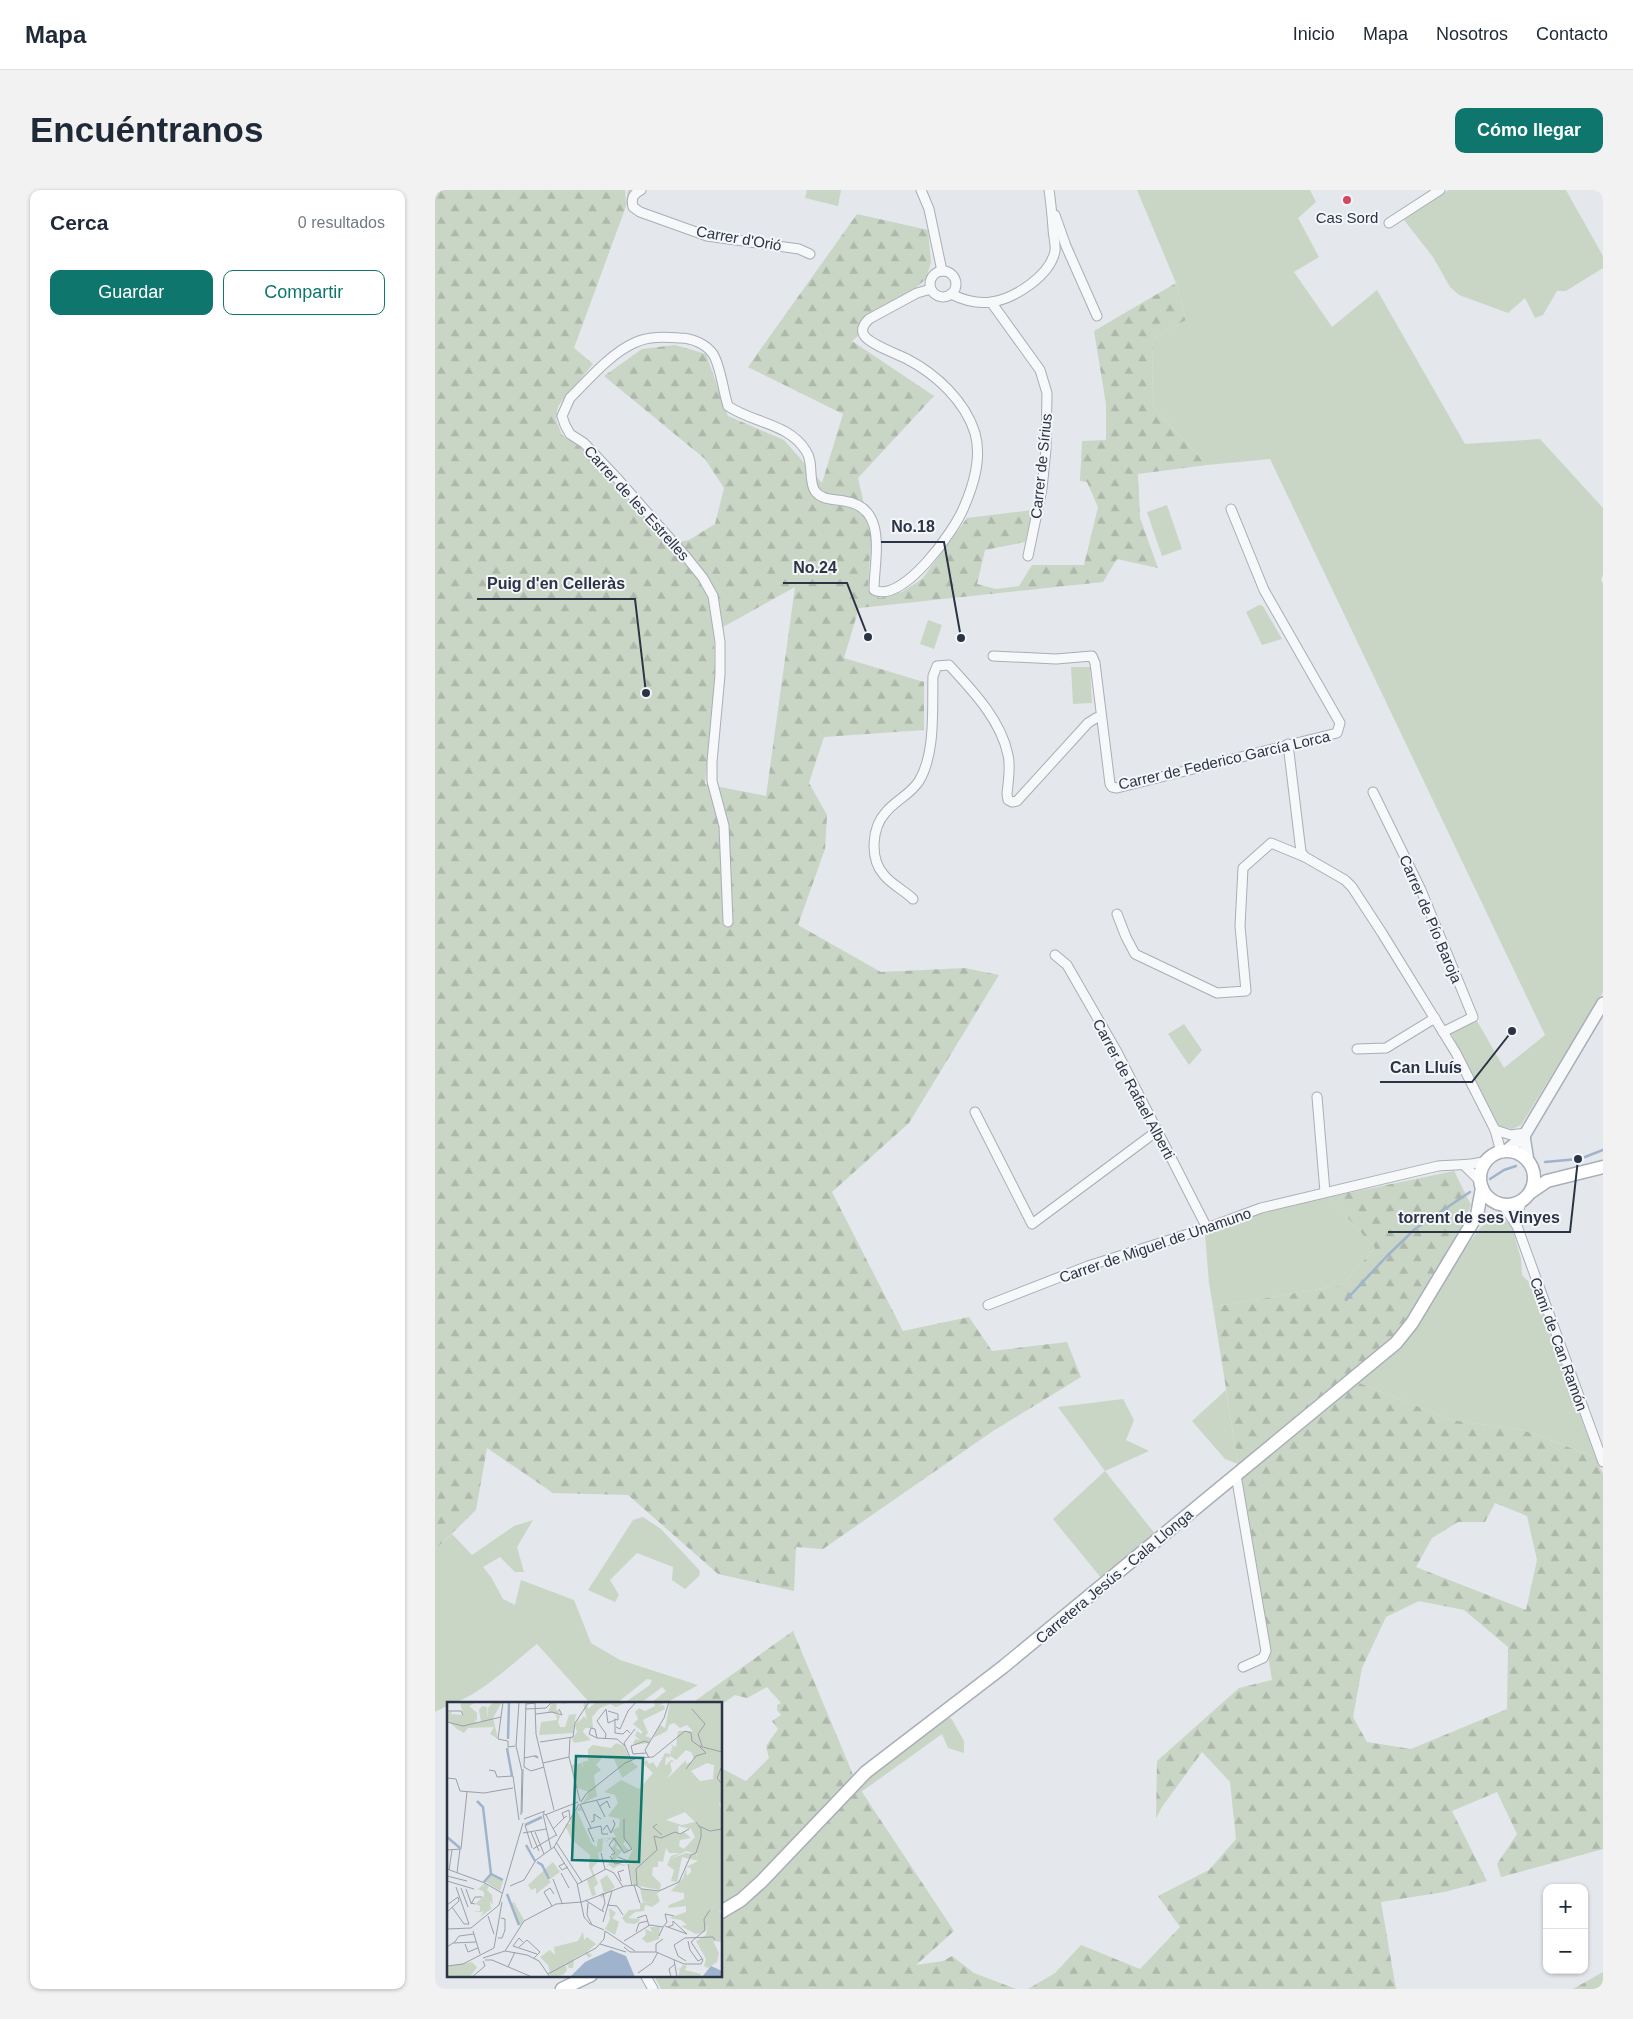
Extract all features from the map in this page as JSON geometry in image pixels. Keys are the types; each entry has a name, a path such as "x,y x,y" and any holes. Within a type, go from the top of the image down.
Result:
{"main road":[{"path":"1502,1205 1491,1200 1481,1185 1481,1170 1486,1161 1504,1151 1518,1153 1543,1174 1556,1178"},
{"path":"1526,1196 1535,1179 1530,1163"},
{"path":"1477,1215 1502,1205 1510,1205 1543,1183 1556,1178 1567,1177 1603,1167"},
{"name":"Carretera Jesús - Cala Llonga","path":"723,1911 741,1900 761,1882 866,1772 1003,1667 1384,1353 1404,1334 1477,1215 1481,1185"},
{"path":"562,1989 589,1976"}],"street":[{"name":"Carrer d'Orió","path":"641,190 634,194 632,200 633,207 640,212 707,236 799,249 810,254"},
{"path":"921,190 929,209 942,271"},
{"path":"951,294 956,287 955,279 950,273 942,271 932,278 931,290 940,296 951,294 960,299 991,302 1025,288 1039,277 1050,262 1055,251 1049,190"},
{"path":"1389,223 1440,190"},
{"path":"1052,206 1066,246 1097,316"},
{"name":"Carrer de les Estrelles","path":"729,922 724,826 712,781 720,675 720,642 713,596 695,568 616,477 583,443 570,434 563,416 565,407 570,398 617,353 635,342 659,337 684,338 701,343 714,356 728,406 735,411 777,427 803,446 809,454 814,490 821,497 848,501 860,506 869,515 877,533 874,590 879,593 888,591 919,572 935,554 963,510 977,470 978,451 975,433 957,400 937,379 909,360 864,337 862,330 864,324 869,319 917,293 931,290"},
{"name":"Carrer de Sírius","path":"991,302 1039,370 1047,393 1046,449 1042,489 1028,556"},
{"name":"Carrer de Federico García Lorca","path":"993,656 1056,659 1092,656 1095,662 1112,788 1337,733 1340,723 1264,590 1231,509"},
{"path":"913,899 881,873 874,837 877,822 887,810 903,799 919,781 929,757 933,676 937,666 949,665 973,691 1000,731 1009,757 1007,794 1008,800 1012,802 1017,801 1088,723 1101,717"},
{"path":"1288,744 1299,844 1301,852 1305,857"},
{"name":"Carrer de Pío Baroja","path":"1373,792 1421,890 1473,1017 1443,1032"},
{"path":"1117,914 1135,954 1217,993 1246,991 1240,926 1243,868 1271,843 1305,857 1345,880 1352,887 1382,933 1456,1053 1504,1151 1524,1135 1603,1003"},
{"name":"Carrer de Rafael Alberti","path":"1055,955 1067,965 1117,1052 1207,1228"},
{"path":"1357,1049 1386,1048 1435,1018"},
{"path":"1317,1097 1325,1192"},
{"path":"975,1112 1032,1224 1157,1131"},
{"path":"1495,1130 1511,1135 1524,1135"},
{"path":"1524,1135 1530,1163"},
{"name":"Carrer de Miguel de Unamuno","path":"988,1305 1088,1266 1207,1228 1261,1208 1438,1166 1450,1164 1465,1166 1486,1161"},
{"path":"1465,1166 1481,1185"},
{"path":"1517,1226 1517,1214 1526,1196"},
{"name":"Camí de Can Ramón","path":"1502,1205 1517,1226 1603,1462"},
{"path":"1236,1475 1267,1651 1263,1658 1243,1667"},
{"path":"646,1976 653,1989"}],"green space":[{"path":"435,190 625,190 626,203 628,190 632,190 574,348 593,364 558,406 556,420 562,435 580,447 668,544 689,540 715,524 724,488 705,459 604,376 642,349 675,345 706,354 728,416 784,440 822,483 843,414 748,367 857,214 928,230 931,262 926,279 852,341 934,396 858,478 871,534 868,591 880,598 902,592 922,579 967,518 1033,510 1025,542 985,550 977,584 996,589 1019,586 1032,565 1084,565 1098,507 1087,482 1080,481 1082,441 1106,440 1106,404 1094,331 1176,283 1186,320 1153,339 1152,406 1207,465 1138,474 1140,518 1158,568 1117,559 1103,582 859,608 844,658 924,682 924,730 824,737 809,783 827,815 825,849 798,925 881,972 965,968 999,975 909,1123 832,1192 903,1331 969,1317 992,1351 1067,1342 1081,1377 993,1431 823,1549 796,1547 794,1591 718,1574 628,1495 553,1493 487,1448 476,1510 435,1550","holes":["795,587 766,796 705,784 715,683 714,632"]},
{"path":"807,190 841,190 838,206 805,198"},
{"path":"1137,190 1310,190 1316,202 1298,218 1319,257 1294,272 1332,327 1377,290 1465,444 1540,439 1603,508 1603,574 1601,580 1603,584 1603,992 1521,1125 1512,1129 1499,1126 1451,1033 1477,1021 1504,1068 1545,1035 1270,459 1207,465 1152,406 1153,339 1186,320 1176,283"},
{"path":"1449,190 1566,190 1603,256 1603,268 1566,291 1557,291 1543,315 1535,318 1525,298 1508,313 1459,295 1450,287 1433,257 1404,220"},
{"path":"1167,505 1182,549 1162,556 1147,512"},
{"path":"1259,605 1263,606 1282,639 1262,645 1246,612"},
{"path":"928,620 942,625 934,649 920,644"},
{"path":"1071,667 1090,667 1092,703 1073,704"},
{"path":"1184,1024 1202,1050 1189,1065 1168,1034"},
{"path":"1454,1171 1471,1205 1455,1241 1403,1329 1245,1462 1238,1464 1213,1307 1342,1285 1375,1248 1329,1197"},
{"path":"1329,1197 1375,1248 1342,1285 1213,1307 1205,1234 1261,1211"},
{"path":"1499,1216 1511,1224 1521,1259 1522,1275 1533,1286 1595,1457 1523,1430 1452,1420 1357,1382 1408,1338 1452,1265 1481,1227"},
{"path":"1357,1382 1452,1420 1523,1430 1595,1457 1603,1474 1603,1849 1501,1877 1497,1864 1517,1834 1497,1792 1452,1811 1487,1881 1444,1892 1381,1902 1396,1989 1028,1989 1055,1973 1081,1945 1140,1969 1180,1927 1158,1896 1209,1870 1236,1839 1230,1782 1202,1752 1156,1818 1157,1761 1239,1688 1272,1680 1239,1480","holes":["1495,1503 1527,1516 1537,1560 1526,1610 1416,1567 1432,1538 1458,1522 1485,1522","1419,1601 1464,1610 1508,1647 1507,1709 1411,1749 1367,1742 1353,1717 1362,1668 1386,1617"]},
{"path":"1226,1390 1238,1464 1225,1459 1192,1421"},
{"path":"1123,1399 1134,1420 1126,1440 1149,1451 1105,1471 1058,1407"},
{"path":"1105,1471 1156,1535 1102,1579 1053,1519"},
{"path":"643,1517 661,1529 700,1571 699,1576 685,1589 672,1580 673,1567 637,1553 610,1580 619,1595 615,1602 588,1590 633,1520"},
{"path":"533,1520 517,1547 524,1572 515,1572 500,1557 483,1567 503,1599 515,1605 521,1580 574,1600 591,1643 620,1660 698,1685 668,1702 652,1702 666,1691 662,1687 642,1702 625,1702 650,1685 652,1680 647,1679 618,1702 589,1702 537,1644 482,1688 458,1701 447,1702 447,1706 435,1712 435,1550 452,1534 472,1555 514,1526"},
{"path":"793,1631 854,1777 744,1891 723,1905 723,1769 746,1781 769,1758 766,1746 778,1729 772,1721 781,1715 777,1710 777,1705 781,1703 767,1687 747,1698 735,1695 723,1704 723,1702 693,1702"},
{"path":"951,1718 964,1741 964,1753 948,1748 942,1734 861,1792 858,1786 944,1719"},
{"path":"858,1786 954,1931 916,1965 943,1961 952,1956 974,1973 1016,1989 661,1989 654,1976 723,1976 723,1915"},
{"path":"1603,1972 1603,1989 1573,1989"}],"waterway":[{"path":"1585,1157 1603,1150"},
{"path":"1545,1162 1578,1159"},
{"path":"1490,1179 1504,1170 1516,1166"},
{"path":"1346,1300 1415,1229 1470,1192"}],"place":[{"name":"Cas Sord","path":"1347,200"},
{"name":"No.24","path":"868,637"},
{"name":"No.18","path":"961,638"},
{"name":"Puig d'en Celleràs","path":"646,693"},
{"name":"Can Lluís","path":"1512,1031"},
{"name":"torrent de ses Vinyes","path":"1578,1159"}]}
